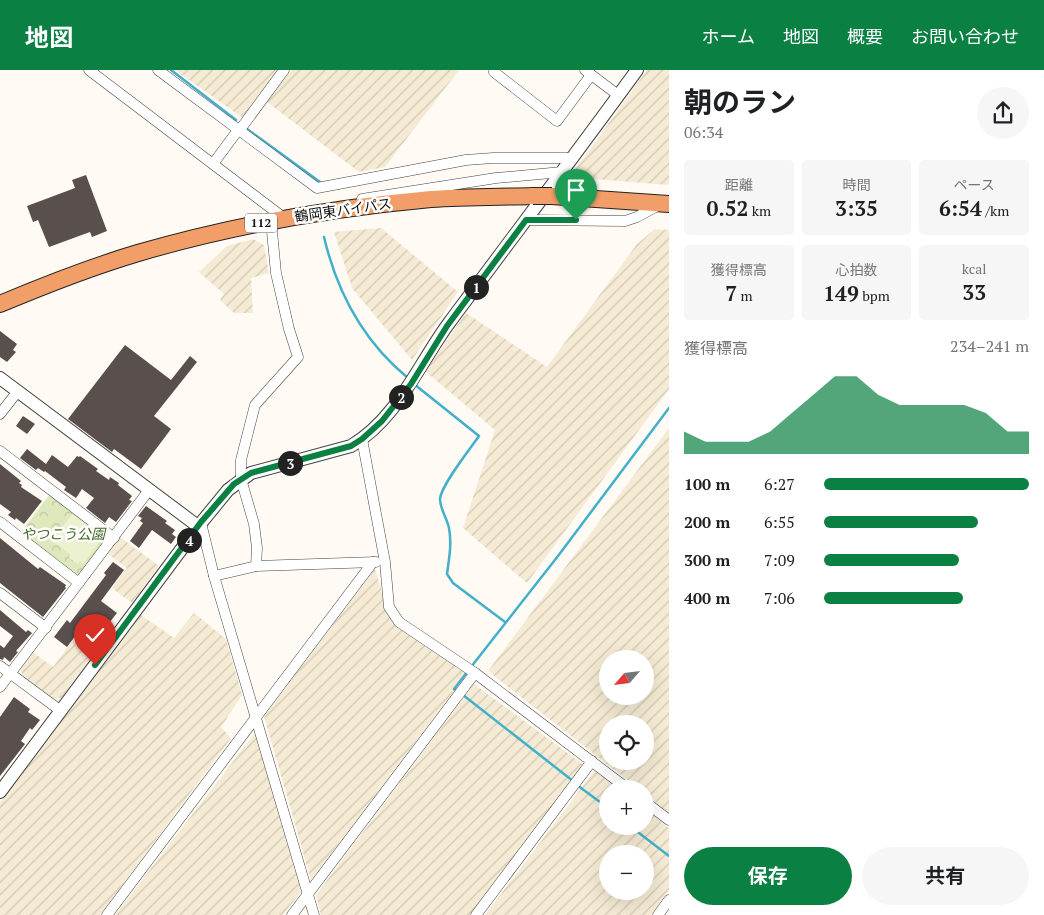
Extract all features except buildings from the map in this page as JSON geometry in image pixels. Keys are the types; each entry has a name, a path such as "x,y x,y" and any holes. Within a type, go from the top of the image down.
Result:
{"highway":[{"name":"鶴岡東バイパス","path":"0,304 68,277 137,253 225,230 328,211 432,199 533,196 666,204"}],"street":[{"path":"89,70 213,164 277,220 276,272 289,329 298,357 255,405 242,460 241,479 254,524 257,548 256,566"},
{"path":"158,70 317,188 466,160 573,158"},
{"path":"213,164 284,70"},
{"path":"495,70 494,72 557,121 588,72 618,95"},
{"path":"0,792 200,524 228,490 251,473 335,452 351,446 382,421 411,384 447,326 637,70"},
{"path":"328,211 355,200 496,178 562,172"},
{"path":"526,220 625,221 637,218 666,204"},
{"path":"0,378 149,490 200,524 314,915"},
{"path":"0,414 18,391"},
{"path":"362,439 385,562 389,607 399,622 475,672 616,780"},
{"path":"0,451 114,538"},
{"path":"0,687 149,490"},
{"path":"0,522 79,583"},
{"path":"107,915 373,562"},
{"path":"214,576 256,566 385,562"},
{"path":"0,593 46,628"},
{"path":"0,666 61,711"},
{"path":"292,915 475,672"},
{"path":"476,915 592,761"},
{"path":"654,809 669,820"},
{"path":"658,915 669,900"}],"shaded area":[{"path":"175,70 279,70 243,118"},
{"path":"291,70 459,70 385,167 359,172 267,102"},
{"path":"647,70 669,70 669,185 570,177"},
{"path":"381,228 458,292 412,360 352,288 334,232"},
{"path":"655,229 669,230 669,389 527,583 463,528 495,430 425,371 466,313 547,367 637,244"},
{"path":"253,239 264,245 269,273 251,278 253,313 234,313 220,300 224,294 199,272 227,246"},
{"path":"669,428 669,813 654,801 654,780 627,780 615,770 654,770 654,715 599,715 599,758 488,671"},
{"path":"120,537 159,566 132,603 112,588 127,568 108,554"},
{"path":"375,569 390,619 468,672 311,880 264,716"},
{"path":"194,613 226,639 242,695 221,727 231,738 100,915 0,915 0,803 141,615 174,638"},
{"path":"82,628 102,643 61,698 54,699 22,675 21,667 33,652 53,667"},
{"path":"474,684 584,765 470,915 321,915 316,895"},
{"path":"255,733 301,892 283,915 115,915"},
{"path":"595,770 608,780 599,780 599,835 654,835 654,816 669,828 669,890 651,915 485,915"}],"green space":[{"name":"やつこう公園","path":"51,493 103,533 106,542 82,573 75,575 20,533"},
{"path":"72,514 100,536 101,540 83,564 80,561 78,564 69,558 71,555 52,541"}],"waterway":[{"path":"171,70 236,120"},
{"path":"247,129 320,182"},
{"path":"324,237 336,277 354,315 378,349 408,378"},
{"path":"414,384 479,436 450,476 440,499 450,534 447,574 453,583 505,622"},
{"path":"471,667 558,556 669,408"},
{"path":"459,692 454,689 468,671"},
{"path":"463,695 573,781"},
{"path":"577,785 599,801"},
{"path":"642,835 669,856"}],"route":[{"path":"95,665 201,522 234,484 251,473 335,452 351,446 373,431 411,384 447,326 526,220 576,220"}]}
